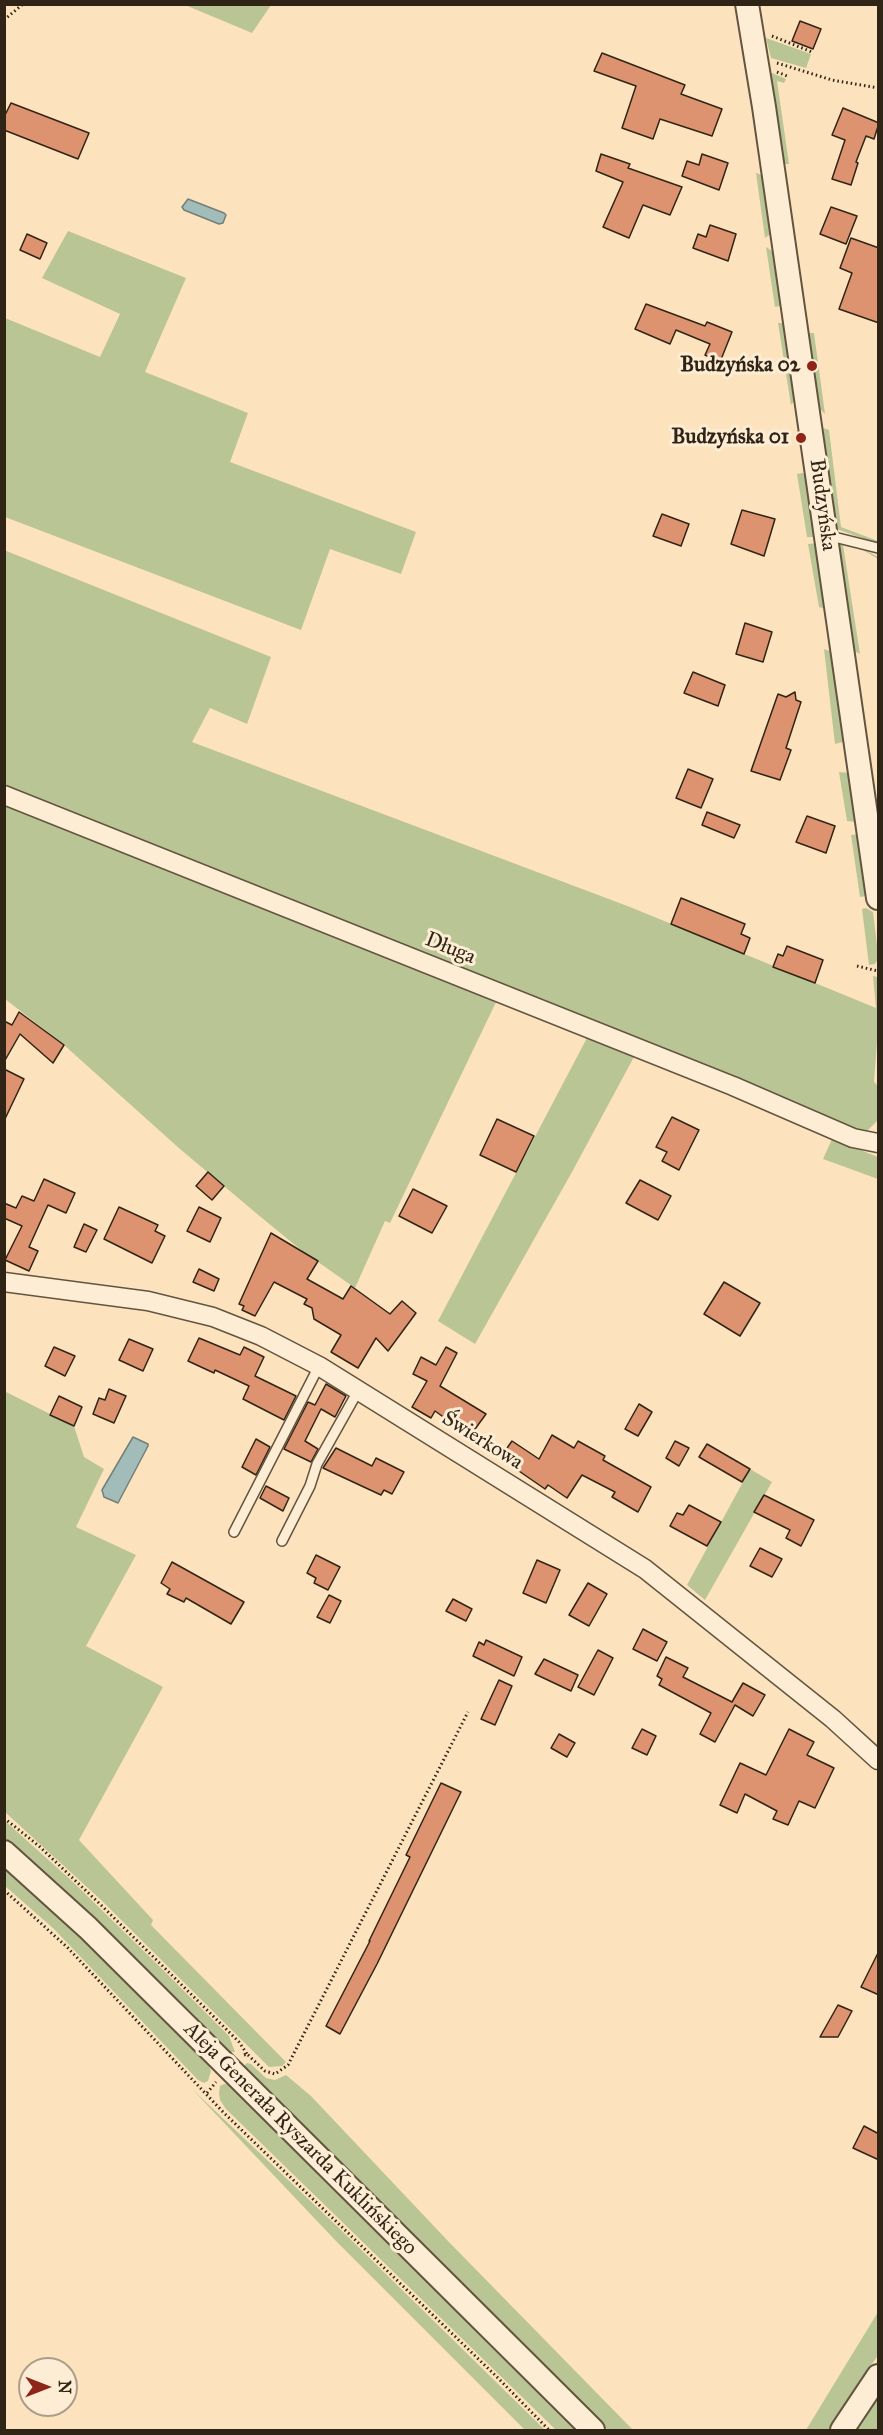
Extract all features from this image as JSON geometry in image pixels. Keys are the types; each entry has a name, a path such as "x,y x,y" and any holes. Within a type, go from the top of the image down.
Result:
{"street":[{"name":"Budzyńska","path":"747,4 826,535 874,837 879,898"},
{"name":"Długa","path":"4,795 722,1081 853,1138 879,1143"},
{"name":"Świerkowa","path":"4,1282 148,1301 213,1317 261,1336 318,1366 645,1569 833,1719 879,1760"},
{"name":"Aleja Generała Ryszarda Kuklińskiego","path":"4,1852 88,1928 593,2430"},
{"path":"842,2430 879,2376"}],"lane":[{"path":"826,535 868,544 879,549"},
{"path":"234,1532 318,1366"},
{"path":"282,1541 310,1486 317,1464 358,1390"}],"path":[{"path":"4,20 23,4"},
{"path":"752,29 812,52"},
{"path":"757,64 788,65 832,80 879,88"},
{"path":"857,966 879,971"},
{"path":"4,1818 39,1846 88,1893 239,2042 247,2054 265,2072 275,2074 288,2065 468,1712"},
{"path":"4,1890 67,1947 223,2112 481,2361 549,2430"},
{"path":"229,2068 236,2059 247,2054"}],"green space":[{"path":"185,5 271,5 252,33"},
{"path":"766,38 811,54 806,68 771,58"},
{"path":"770,74 786,79 784,83 777,81 789,164 784,164"},
{"path":"756,173 765,176 773,232 765,238"},
{"path":"68,231 186,278 145,372 248,413 230,462 416,532 401,574 330,549 301,630 5,517 5,318 100,357 120,314 42,278"},
{"path":"766,247 777,254 783,300 780,306 775,307"},
{"path":"778,323 782,323 788,329 798,397 791,405"},
{"path":"808,333 814,333 825,414 819,408"},
{"path":"823,428 829,430 841,527 878,541 878,544 837,529"},
{"path":"802,473 810,477 817,537 807,537 797,474"},
{"path":"839,542 859,547 878,557 878,559 863,550 843,545 860,654 854,651"},
{"path":"819,543 826,606 822,608 819,607 808,544"},
{"path":"4,550 271,657 247,724 210,708 192,742 630,907 876,1008 873,976 878,977 878,1028 874,1082 878,1086 877,1121 868,1130 854,1131 5,786"},
{"path":"824,649 835,653 847,738 835,744"},
{"path":"839,772 850,773 857,822 847,821"},
{"path":"4,802 498,998 390,1223 385,1221 355,1288 301,1250 256,1213 180,1149 64,1045 5,999"},
{"path":"860,834 869,890 865,896 860,897 851,835"},
{"path":"866,908 873,912 878,953 875,964 869,965 862,909"},
{"path":"588,1036 635,1055 475,1344 438,1321"},
{"path":"832,1139 878,1157 878,1179 823,1159"},
{"path":"4,1391 74,1426 84,1457 104,1469 76,1527 136,1555 86,1646 163,1687 79,1840 153,1920 151,1925 286,2062 282,2066 269,2067 100,1899 5,1812"},
{"path":"750,1469 772,1482 705,1600 687,1585"},
{"path":"5,1821 72,1881 229,2036 235,2052 229,2052 68,1895 5,1840"},
{"path":"5,1865 62,1916 208,2064 211,2071 208,2081 204,2083 198,2080 54,1929 5,1886"},
{"path":"247,2063 266,2078 275,2080 286,2075 311,2096 447,2240 633,2430 608,2430 246,2071 244,2066"},
{"path":"229,2084 578,2430 556,2430 226,2109 220,2100 219,2093 220,2086"},
{"path":"192,2089 341,2230 545,2430 525,2430 335,2240"},
{"path":"878,2312 878,2355 829,2430 806,2430"},
{"path":"878,2395 878,2430 855,2430"}],"water":[{"path":"188,199 224,213 226,215 223,223 219,224 184,210 182,207"},
{"path":"133,1437 148,1446 118,1503 104,1497 102,1490"}],"building":[{"path":"800,21 821,29 813,49 792,41"},
{"path":"602,53 685,85 681,94 722,109 712,136 660,119 653,139 622,128 636,86 594,71"},
{"path":"11,103 89,133 78,159 4,130 4,117"},
{"path":"843,108 879,123 874,139 866,136 856,162 858,163 851,185 832,179 845,140 832,135"},
{"path":"601,154 630,164 628,168 682,187 670,215 643,205 629,238 603,227 623,182 596,171"},
{"path":"702,154 728,163 719,190 682,176 687,161 699,165"},
{"path":"831,207 857,216 846,244 820,234"},
{"path":"710,225 736,234 728,261 693,248 698,234 706,237"},
{"path":"27,234 47,243 40,259 20,250"},
{"path":"851,238 879,248 879,323 839,309 852,273 840,268"},
{"path":"646,304 705,326 707,322 732,332 720,362 705,355 710,344 676,330 670,344 635,329"},
{"path":"742,510 775,519 764,556 731,544"},
{"path":"662,514 689,524 681,546 653,536"},
{"path":"745,623 772,632 763,662 736,654"},
{"path":"693,672 725,685 718,706 684,693"},
{"path":"795,692 796,700 801,702 786,748 791,750 780,780 751,771 778,694 786,697"},
{"path":"688,769 713,779 701,808 676,798"},
{"path":"707,812 740,825 734,838 702,825"},
{"path":"807,816 835,826 826,853 796,842"},
{"path":"681,898 745,924 741,934 750,938 744,954 671,924"},
{"path":"787,946 823,960 815,983 773,967 778,954 783,956"},
{"path":"19,1012 64,1045 53,1063 20,1034 4,1062 4,1021 12,1025"},
{"path":"4,1069 24,1079 4,1121"},
{"path":"672,1117 699,1130 679,1170 662,1161 667,1152 656,1147"},
{"path":"497,1119 534,1136 516,1172 480,1155"},
{"path":"208,1172 224,1186 212,1200 196,1186"},
{"path":"44,1179 75,1193 66,1213 48,1205 29,1247 38,1251 29,1271 5,1260 22,1226 4,1218 4,1203 16,1208 22,1196 34,1201"},
{"path":"640,1180 671,1196 658,1220 626,1203"},
{"path":"413,1189 447,1206 432,1233 399,1216"},
{"path":"119,1207 158,1225 155,1231 165,1236 152,1263 104,1239"},
{"path":"199,1207 221,1218 210,1242 187,1231"},
{"path":"84,1224 97,1230 86,1252 74,1247"},
{"path":"271,1233 318,1261 307,1279 343,1299 351,1286 390,1314 402,1301 416,1313 388,1351 376,1338 358,1368 331,1352 341,1335 314,1319 312,1308 304,1304 307,1299 274,1282 255,1316 242,1310 244,1306 239,1304"},
{"path":"199,1269 219,1279 214,1291 193,1282"},
{"path":"724,1282 760,1303 740,1336 704,1314"},
{"path":"199,1338 240,1355 244,1347 264,1357 255,1376 296,1396 284,1420 243,1399 249,1386 215,1370 214,1373 188,1361"},
{"path":"129,1339 153,1349 143,1371 119,1360"},
{"path":"54,1347 75,1356 65,1376 45,1366"},
{"path":"446,1347 457,1353 440,1386 486,1414 470,1436 435,1411 431,1418 412,1407 427,1381 413,1374 421,1357 436,1365"},
{"path":"326,1384 346,1396 335,1417 321,1409 305,1441 318,1449 311,1462 284,1449 308,1402 315,1405"},
{"path":"109,1389 126,1396 114,1423 93,1414 99,1398 105,1400"},
{"path":"59,1396 82,1407 74,1426 50,1415"},
{"path":"639,1404 652,1412 638,1436 625,1429"},
{"path":"552,1435 574,1448 578,1441 605,1456 603,1460 651,1487 638,1512 612,1497 615,1492 582,1475 567,1498 548,1485 545,1489 500,1458 512,1441 539,1459"},
{"path":"256,1439 270,1447 256,1475 242,1467"},
{"path":"675,1441 689,1448 679,1466 666,1458"},
{"path":"707,1444 750,1469 742,1482 699,1457"},
{"path":"336,1448 372,1466 376,1458 404,1472 392,1494 384,1490 381,1495 323,1468"},
{"path":"266,1486 289,1498 283,1511 260,1498"},
{"path":"764,1495 814,1520 801,1546 786,1538 790,1530 754,1512"},
{"path":"689,1505 721,1522 707,1546 670,1526 677,1513 683,1515"},
{"path":"760,1548 782,1559 772,1577 750,1566"},
{"path":"316,1555 340,1567 328,1590 314,1583 316,1578 307,1573"},
{"path":"537,1560 560,1570 546,1603 523,1593"},
{"path":"172,1562 244,1602 231,1624 186,1598 184,1602 167,1594 170,1589 161,1583"},
{"path":"588,1583 607,1594 589,1626 569,1615"},
{"path":"329,1595 341,1601 330,1623 317,1617"},
{"path":"453,1599 472,1609 466,1621 446,1611"},
{"path":"643,1629 667,1642 657,1661 633,1649"},
{"path":"486,1640 522,1657 514,1676 473,1656 479,1642 484,1645"},
{"path":"598,1650 613,1658 594,1695 578,1687"},
{"path":"666,1657 688,1668 683,1677 732,1702 743,1683 765,1695 753,1716 735,1705 715,1742 700,1734 711,1713 659,1685 662,1679 657,1676"},
{"path":"544,1659 578,1675 571,1691 535,1674"},
{"path":"499,1680 512,1686 495,1725 481,1719"},
{"path":"642,1729 656,1736 647,1755 632,1748"},
{"path":"789,1729 814,1742 807,1755 834,1768 815,1808 799,1801 788,1825 773,1819 777,1811 745,1794 737,1813 720,1805 740,1763 766,1775"},
{"path":"559,1734 575,1743 567,1757 551,1748"},
{"path":"441,1783 461,1792 340,2034 326,2026 410,1857 406,1855"},
{"path":"879,1951 879,1995 861,1987"},
{"path":"838,2005 852,2011 838,2037 820,2037"},
{"path":"864,2126 879,2134 879,2160 853,2148"}],"place":[{"name":"Budzyńska 02","path":"812,366"},
{"name":"Budzyńska 01","path":"801,438"}]}
